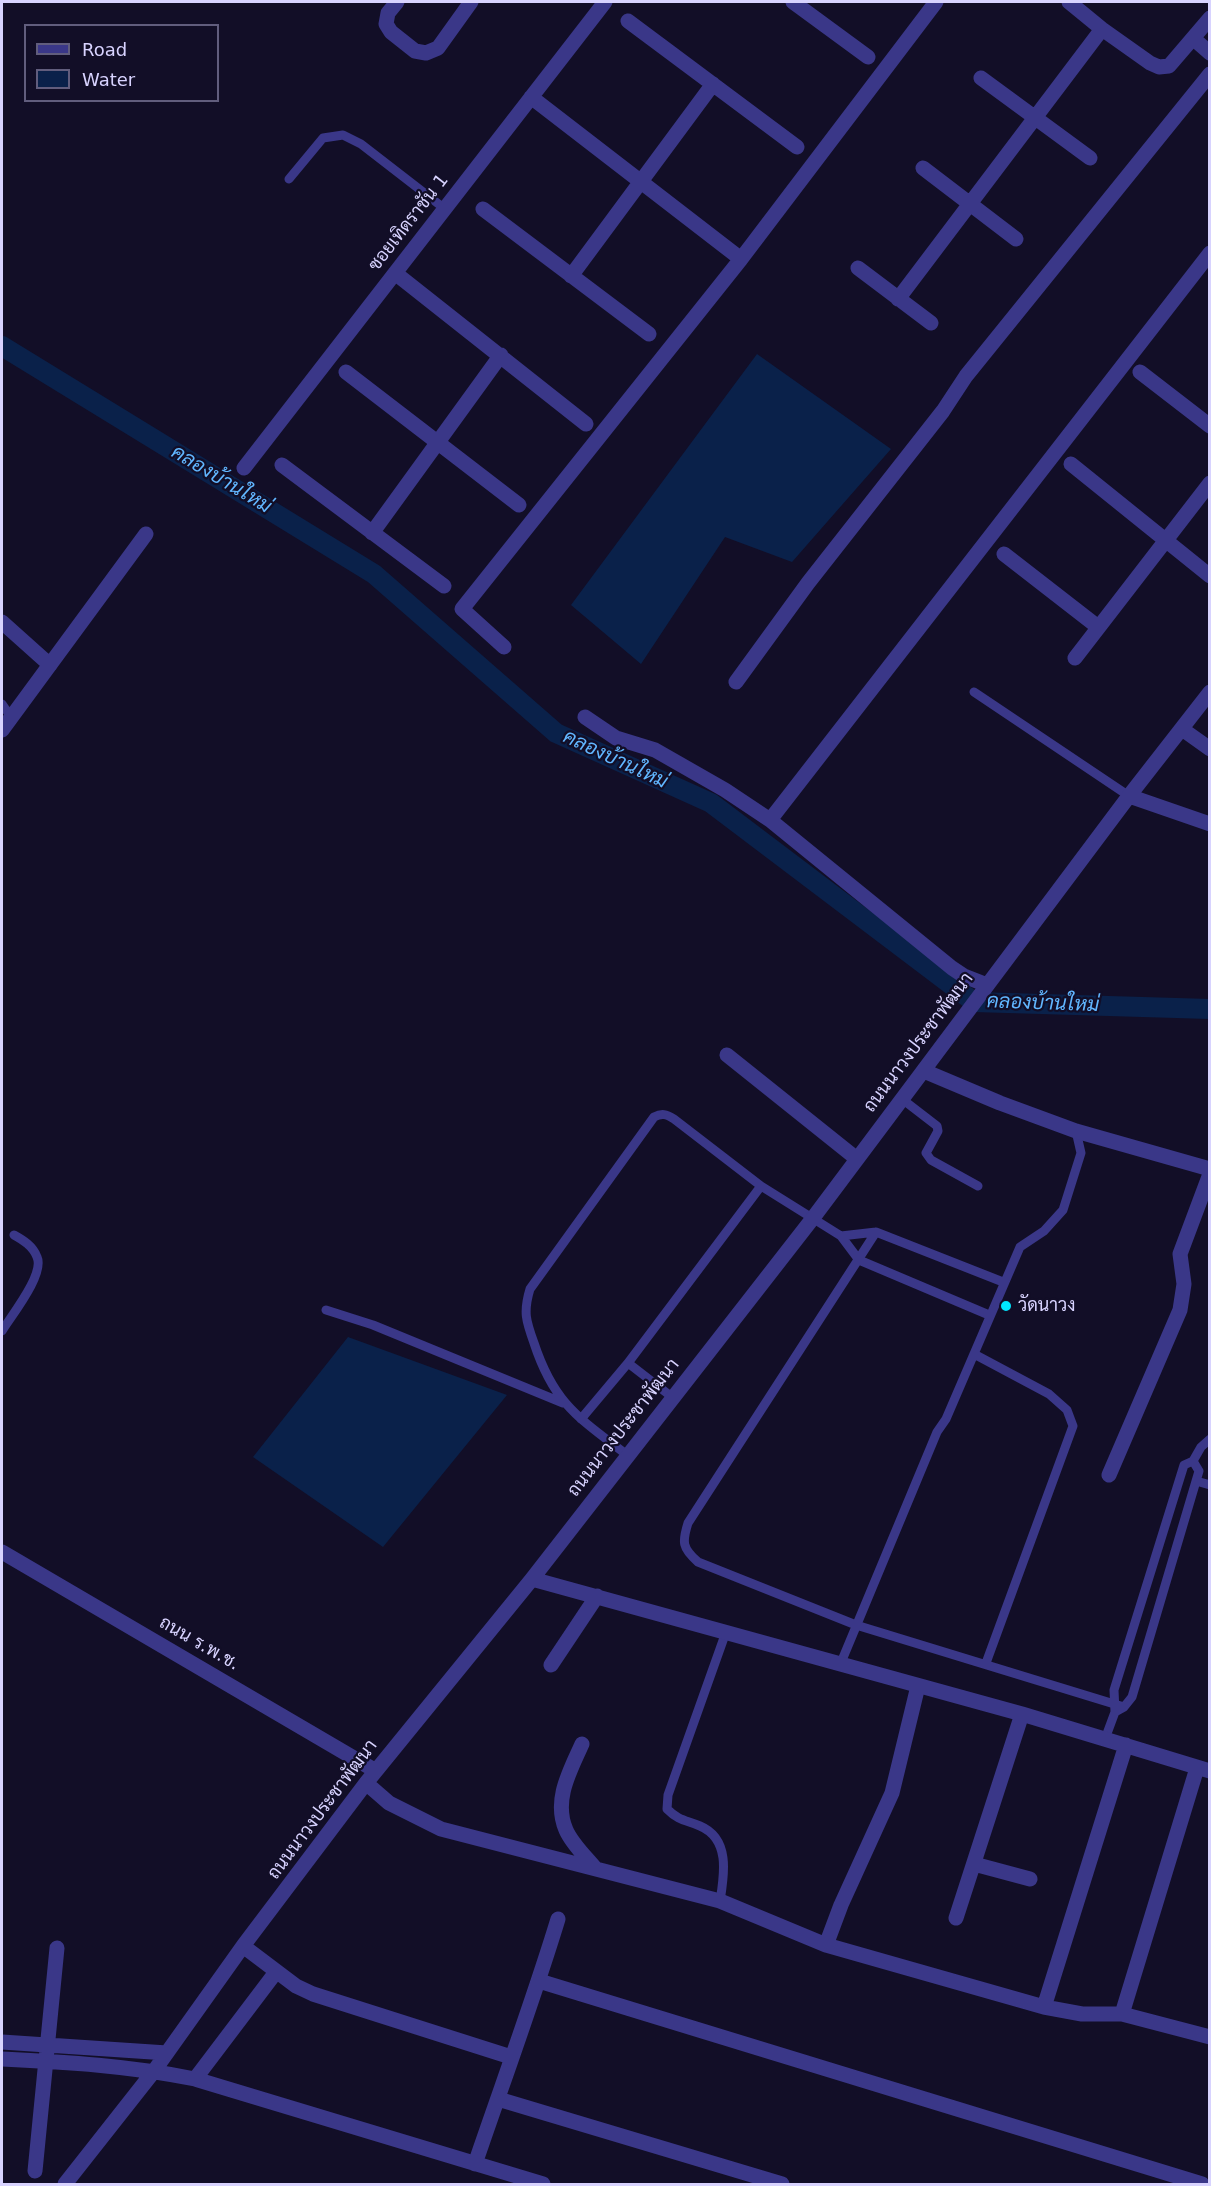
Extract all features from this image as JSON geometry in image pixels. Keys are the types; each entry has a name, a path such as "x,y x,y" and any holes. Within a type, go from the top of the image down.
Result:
{"street":[{"path":"397,2 388,13 386,24 391,32 415,51 426,53 438,48 471,2"},
{"name":"ซอยเทิดราชัน 1","path":"244,468 605,2"},
{"path":"793,2 868,57"},
{"path":"504,647 462,609 741,259 936,2"},
{"path":"1069,2 1102,29 1159,67 1169,66 1194,39 1209,18"},
{"path":"627,21 797,147"},
{"path":"898,299 1102,29"},
{"path":"1194,39 1209,53"},
{"path":"736,682 808,583 943,411 966,376 1209,74"},
{"path":"981,78 1089,158"},
{"path":"571,276 713,84"},
{"path":"531,97 642,180 741,259"},
{"path":"924,168 1016,239"},
{"path":"483,209 649,334"},
{"path":"770,820 1209,254"},
{"path":"858,268 931,323"},
{"path":"395,273 586,424"},
{"path":"372,532 501,355"},
{"path":"346,372 519,505"},
{"path":"1140,372 1209,426"},
{"path":"1071,464 1209,576"},
{"path":"282,465 444,586"},
{"path":"1075,658 1209,483"},
{"path":"2,730 146,534"},
{"path":"1004,554 1098,627"},
{"path":"2,622 50,665"},
{"name":"ถนนนาวงประชาพัฒนา","path":"65,2184 154,2071 243,1946 371,1777 532,1579 813,1218 962,1017 1209,692"},
{"path":"585,717 616,738 655,750 725,790 770,820 952,968 985,988"},
{"path":"1182,729 1209,749"},
{"path":"1129,796 1209,824"},
{"path":"727,1055 857,1159"},
{"path":"924,1071 1000,1103 1076,1131 1209,1169"},
{"path":"1109,1475 1180,1310 1184,1284 1180,1254 1209,1174"},
{"name":"ถนน ร.พ.ช.","path":"2,1552 371,1777 388,1803 441,1829 720,1901 826,1945 1044,2007 1082,2014 1122,2014 1209,2037"},
{"path":"532,1579 1022,1714 1203,1770 1122,2014"},
{"path":"551,1665 597,1596"},
{"path":"826,1945 841,1905 892,1793 918,1686"},
{"path":"956,1918 1022,1714"},
{"path":"582,1744 562,1791 562,1812 566,1831 595,1868"},
{"path":"1044,2007 1126,1745"},
{"path":"974,1864 1030,1879"},
{"path":"476,2164 539,1981 558,1918"},
{"path":"243,1946 296,1986 313,1994 511,2057"},
{"path":"35,2171 57,1948"},
{"path":"195,2079 276,1972"},
{"path":"539,1981 1202,2184"},
{"path":"2,2042 166,2053"},
{"path":"2,2059 154,2071 195,2079 543,2184"},
{"path":"498,2099 782,2184"}],"lane":[{"path":"289,179 323,138 343,135 361,144 445,209"},
{"path":"974,692 1129,796"},
{"path":"2,704 11,717"},
{"path":"902,1099 937,1126 938,1131 926,1153 931,1160 978,1186"},
{"path":"627,1455 563,1403 550,1383 538,1357 525,1316 530,1289 654,1117 660,1114 666,1114 674,1119 760,1186 841,1236 859,1260 990,1315"},
{"path":"840,1665 937,1432 946,1419 1020,1247 1044,1231 1063,1210 1081,1154 1076,1131"},
{"path":"581,1419 628,1363 760,1186"},
{"path":"841,1236 876,1232 1003,1282"},
{"path":"876,1232 688,1523 683,1540 689,1554 698,1562 856,1625 986,1663 1114,1708 1124,1707 1132,1697 1199,1471 1193,1461"},
{"path":"2,1331 38,1270 38,1258 28,1243 14,1235"},
{"path":"326,1310 373,1325 563,1403"},
{"path":"974,1354 1049,1394 1067,1410 1073,1426 986,1663"},
{"path":"628,1363 672,1397"},
{"path":"1105,1739 1114,1708 1114,1690 1184,1465 1193,1461 1209,1439"},
{"path":"1196,1481 1209,1485"},
{"path":"720,1901 725,1867 721,1850 715,1839 703,1827 676,1819 667,1809 669,1795 726,1632"}],"water":[{"path":"757,354 891,449 792,562 725,537 641,664 571,605"},
{"path":"348,1337 507,1395 383,1547 253,1457"}],"waterway":[{"name":"คลองบ้านใหม่","path":"2,346 374,574 556,733 711,803 974,1002 1210,1009"}],"place":[{"name":"วัดนาวง","path":"1006,1306"}]}
